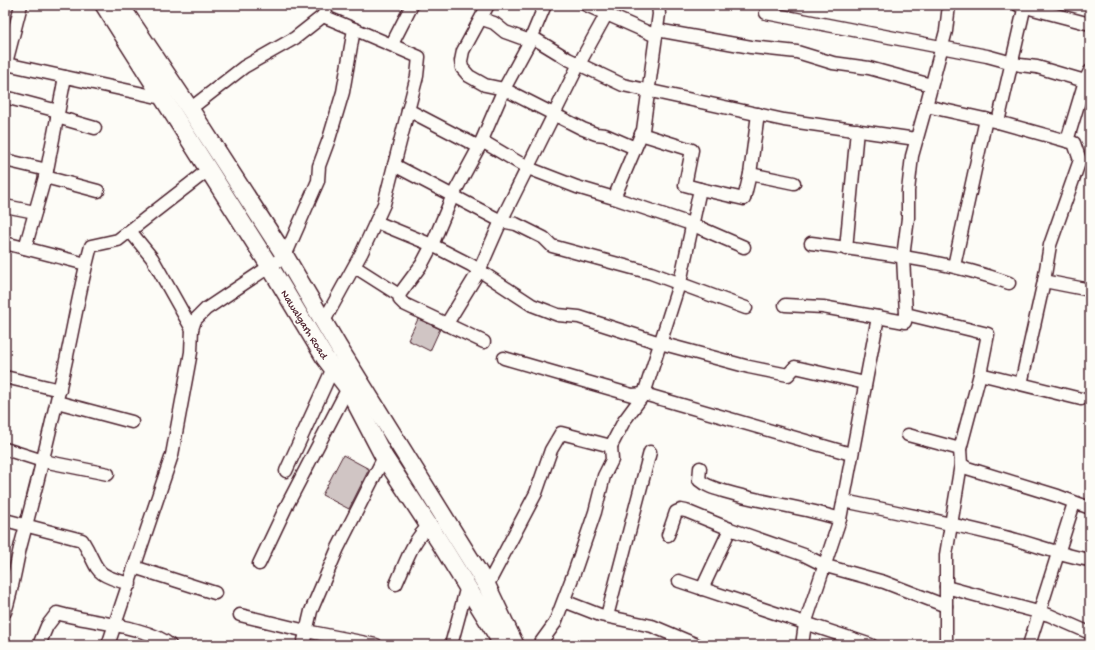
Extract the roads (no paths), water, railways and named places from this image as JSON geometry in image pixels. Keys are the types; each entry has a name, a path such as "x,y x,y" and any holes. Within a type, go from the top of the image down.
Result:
{"street":[{"path":"21,5 9,37 6,65 162,98"},
{"name":"Nawalgarh Road","path":"104,5 333,368 348,388 384,457 503,645"},
{"path":"120,5 190,109 285,256 487,586 516,645"},
{"path":"392,44 412,5"},
{"path":"488,5 482,19 463,52 461,61 462,68 469,76 485,85 504,89 590,132 605,135 635,148"},
{"path":"399,295 422,264 453,195 480,144 504,89 531,39 545,5"},
{"path":"586,5 606,15 657,33 751,47 797,52 833,63 869,68 932,85"},
{"path":"614,198 641,134 649,92 657,33 658,5"},
{"path":"785,305 823,307 905,322 906,314 903,257 908,218 908,192 916,139 942,47 949,5"},
{"path":"998,122 1022,6 1090,24"},
{"path":"190,109 244,68 295,38 326,11 354,29 419,56 417,76 384,204 355,267 324,321"},
{"path":"766,13 987,56 1011,63 1088,76 1066,141"},
{"path":"446,325 479,271 501,221 579,64 606,15"},
{"path":"482,19 494,23 505,32 531,39 623,86 758,114 916,139"},
{"path":"108,645 130,584 134,567 172,456 191,352 192,329 195,320 202,312 269,265 285,256 318,181 319,166 343,92 354,29"},
{"path":"25,248 46,173 65,77"},
{"path":"5,97 95,128"},
{"path":"926,106 986,119 1074,143 1085,161 1050,245 1044,281 1021,384"},
{"path":"408,110 528,168 577,187 691,224 744,247"},
{"path":"641,134 692,150 685,185 744,199 750,174 758,114"},
{"path":"954,266 986,119"},
{"path":"846,249 857,130"},
{"path":"5,160 98,191"},
{"path":"394,165 501,221 516,224 544,238 552,246 651,273 746,308"},
{"path":"5,612 9,590 12,584 27,525 37,478 44,461 60,390 80,287 91,246 118,240 208,170"},
{"path":"750,174 794,183"},
{"path":"538,645 555,623 564,601 595,512 604,476 612,460 610,446 624,421 644,394 679,283 700,189"},
{"path":"5,206 35,212"},
{"path":"376,222 432,244 479,271 532,305 558,316 579,317 749,368 788,375 795,367 865,383"},
{"path":"130,231 152,258 192,329"},
{"path":"811,243 954,266 1009,283"},
{"path":"6,245 25,248 86,264"},
{"path":"355,267 399,295 400,300 404,304 484,342"},
{"path":"1044,281 1090,290"},
{"path":"906,314 988,334 980,374 960,449 961,464 946,555 946,645"},
{"path":"802,645 805,624 826,566 840,519 851,454 861,416 865,383 878,317"},
{"path":"504,358 632,395 644,394 851,454"},
{"path":"286,471 333,368"},
{"path":"980,374 1081,399"},
{"path":"5,377 60,390"},
{"path":"259,564 287,505 348,388"},
{"path":"57,402 132,422"},
{"path":"487,586 536,493 551,450 561,433 610,446"},
{"path":"908,435 960,449"},
{"path":"5,449 44,461 108,474"},
{"path":"607,616 650,452"},
{"path":"303,645 311,611 338,548 384,457"},
{"path":"961,464 975,471 1090,508"},
{"path":"700,468 699,480 709,486 751,499 819,512 840,519"},
{"path":"844,501 952,524 1008,538 1073,558 1090,560"},
{"path":"1029,645 1038,612 1074,503"},
{"path":"668,535 676,512 681,510 772,543 826,566 884,582 946,606"},
{"path":"396,584 421,533 429,526 445,519"},
{"path":"5,520 82,540 93,564 99,571 107,578 130,584"},
{"path":"702,589 730,529"},
{"path":"134,567 215,593"},
{"path":"679,581 871,645"},
{"path":"451,645 467,586"},
{"path":"946,587 1038,612 1090,633"},
{"path":"564,601 607,616 652,626 697,645"},
{"path":"39,645 47,626 57,613 115,625 160,638 170,645"},
{"path":"240,614 306,631 376,645"}]}
